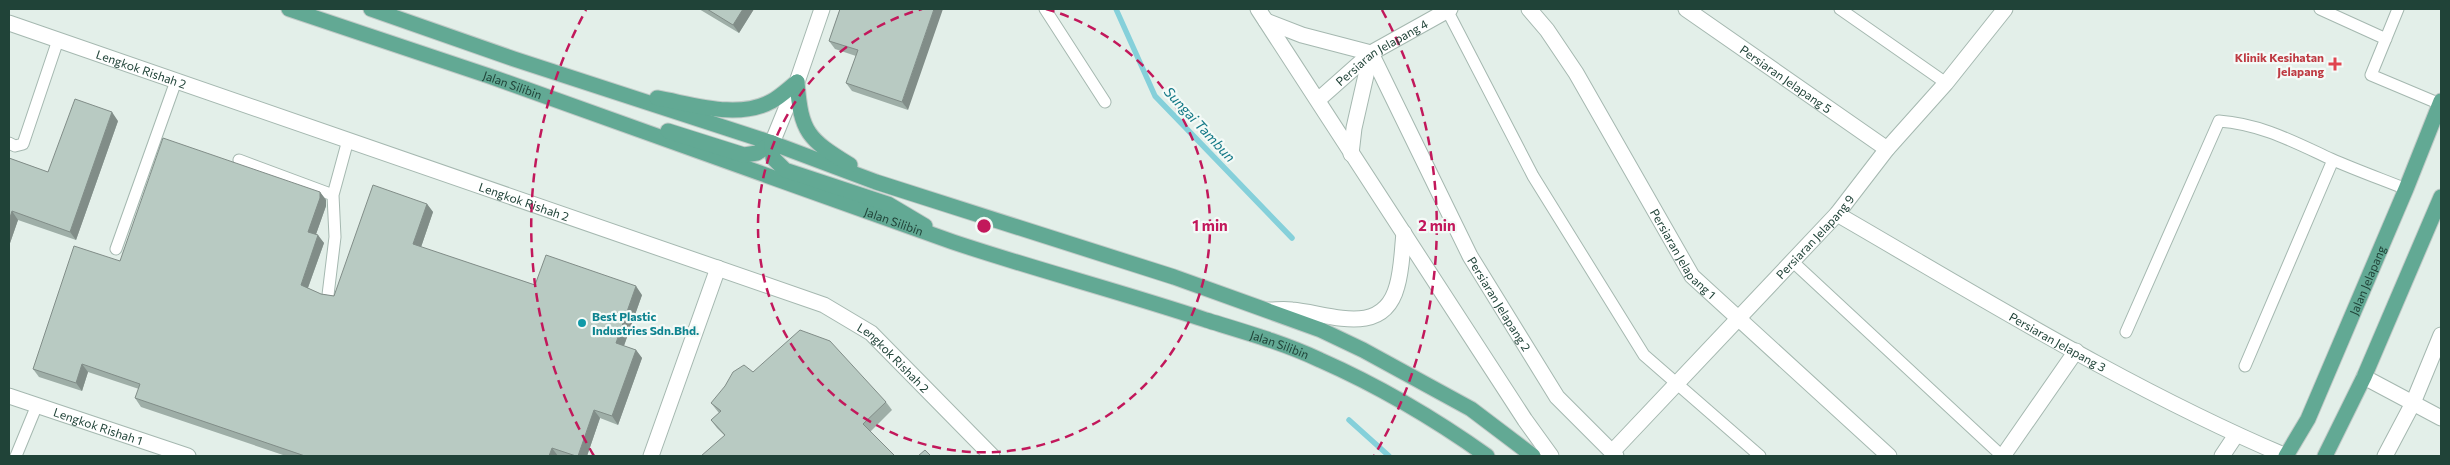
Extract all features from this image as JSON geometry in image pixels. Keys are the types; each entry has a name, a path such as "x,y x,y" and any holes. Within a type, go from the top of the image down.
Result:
{"main road":[{"name":"Jalan Silibin","path":"289,9 489,76 953,242 1026,266 1130,295 1269,340 1320,360 1439,422 1487,456"},
{"name":"Jalan Silibin","path":"370,9 596,86 772,143 876,182 1174,277 1321,330 1408,374 1471,409 1533,456"},
{"path":"596,86 730,110 751,108 771,101 797,82"},
{"path":"797,82 800,115 810,135 825,149 876,182"},
{"name":"Jalan Jelapang","path":"2286,456 2308,419 2441,102"},
{"path":"601,117 658,128 744,155 758,153 772,143"},
{"path":"772,143 773,158 785,170 888,204 953,242"},
{"path":"2325,456 2364,378 2441,197"}],"street":[{"path":"772,143 797,82 822,9"},
{"name":"Persiaran Jelapang 1","path":"1529,9 1547,30 1576,73 1692,276 1889,456"},
{"name":"Persiaran Jelapang 5","path":"1686,9 1886,149"},
{"name":"Persiaran Jelapang 4","path":"1318,100 1371,53 1448,10"},
{"name":"Persiaran Jelapang 9","path":"1614,454 1678,382 1837,214 1886,149 1946,83 1997,11"},
{"path":"1262,15 1302,34 1371,53 1354,128 1351,154"},
{"path":"1262,15 1525,420 1551,456"},
{"name":"Lengkok Rishah 2","path":"9,23 824,305 871,333 992,456"},
{"name":"Persiaran Jelapang 2","path":"1371,53 1470,256 1557,397 1614,454"},
{"name":"Persiaran Jelapang 3","path":"1837,214 2076,352 2236,435 2286,456"},
{"path":"1268,310 1292,310 1346,320 1371,318 1387,306 1397,289 1404,233"},
{"path":"650,456 718,268"},
{"path":"2385,456 2413,403 2441,335"},
{"path":"2002,456 2076,352"},
{"path":"2364,378 2441,418"},
{"name":"Lengkok Rishah 1","path":"9,396 188,456"},
{"path":"2222,456 2236,435"}],"lane":[{"path":"1045,9 1104,102"},
{"path":"1840,9 1946,83"},
{"path":"2320,9 2386,39"},
{"path":"2398,9 2371,75 2441,102"},
{"path":"1448,10 1538,184 1644,355 1678,382 1760,456"},
{"path":"9,143 15,146 23,144 58,40"},
{"path":"116,250 176,81"},
{"path":"2126,332 2219,121 2241,122 2276,132 2333,160 2406,189"},
{"path":"328,295 336,237 334,195 348,140"},
{"path":"239,160 334,195"},
{"path":"2245,366 2333,160"},
{"path":"1792,261 2002,456"},
{"path":"16,456 37,405"}],"building":[{"path":"707,9 743,9 733,25"},
{"path":"840,9 934,9 902,102 846,83 858,50 829,41"},
{"path":"75,99 112,112 70,232 12,211 9,221 9,158 48,172"},
{"path":"163,138 320,192 320,198 308,232 318,235 301,285 321,294 334,296 373,185 427,204 413,244 535,285 546,255 636,286 616,343 636,350 612,416 594,410 578,456 552,448 549,456 305,456 135,398 140,384 82,364 76,383 33,369 74,246 120,261"},
{"path":"800,330 830,341 886,402 863,424 895,456 701,456 725,435 711,420 721,411 711,403 725,386 733,372 744,365 753,372"},
{"path":"925,450 931,456 918,456"}],"waterway":[{"name":"Sungai Tambun","path":"1116,9 1155,96 1292,238"},
{"name":"Sungai Tambun","path":"1349,420 1389,456"}],"place":[{"name":"Klinik Kesihatan Jelapang","path":"2335,64"},
{"name":"Best Plastic Industries Sdn.Bhd.","path":"582,323"}]}
